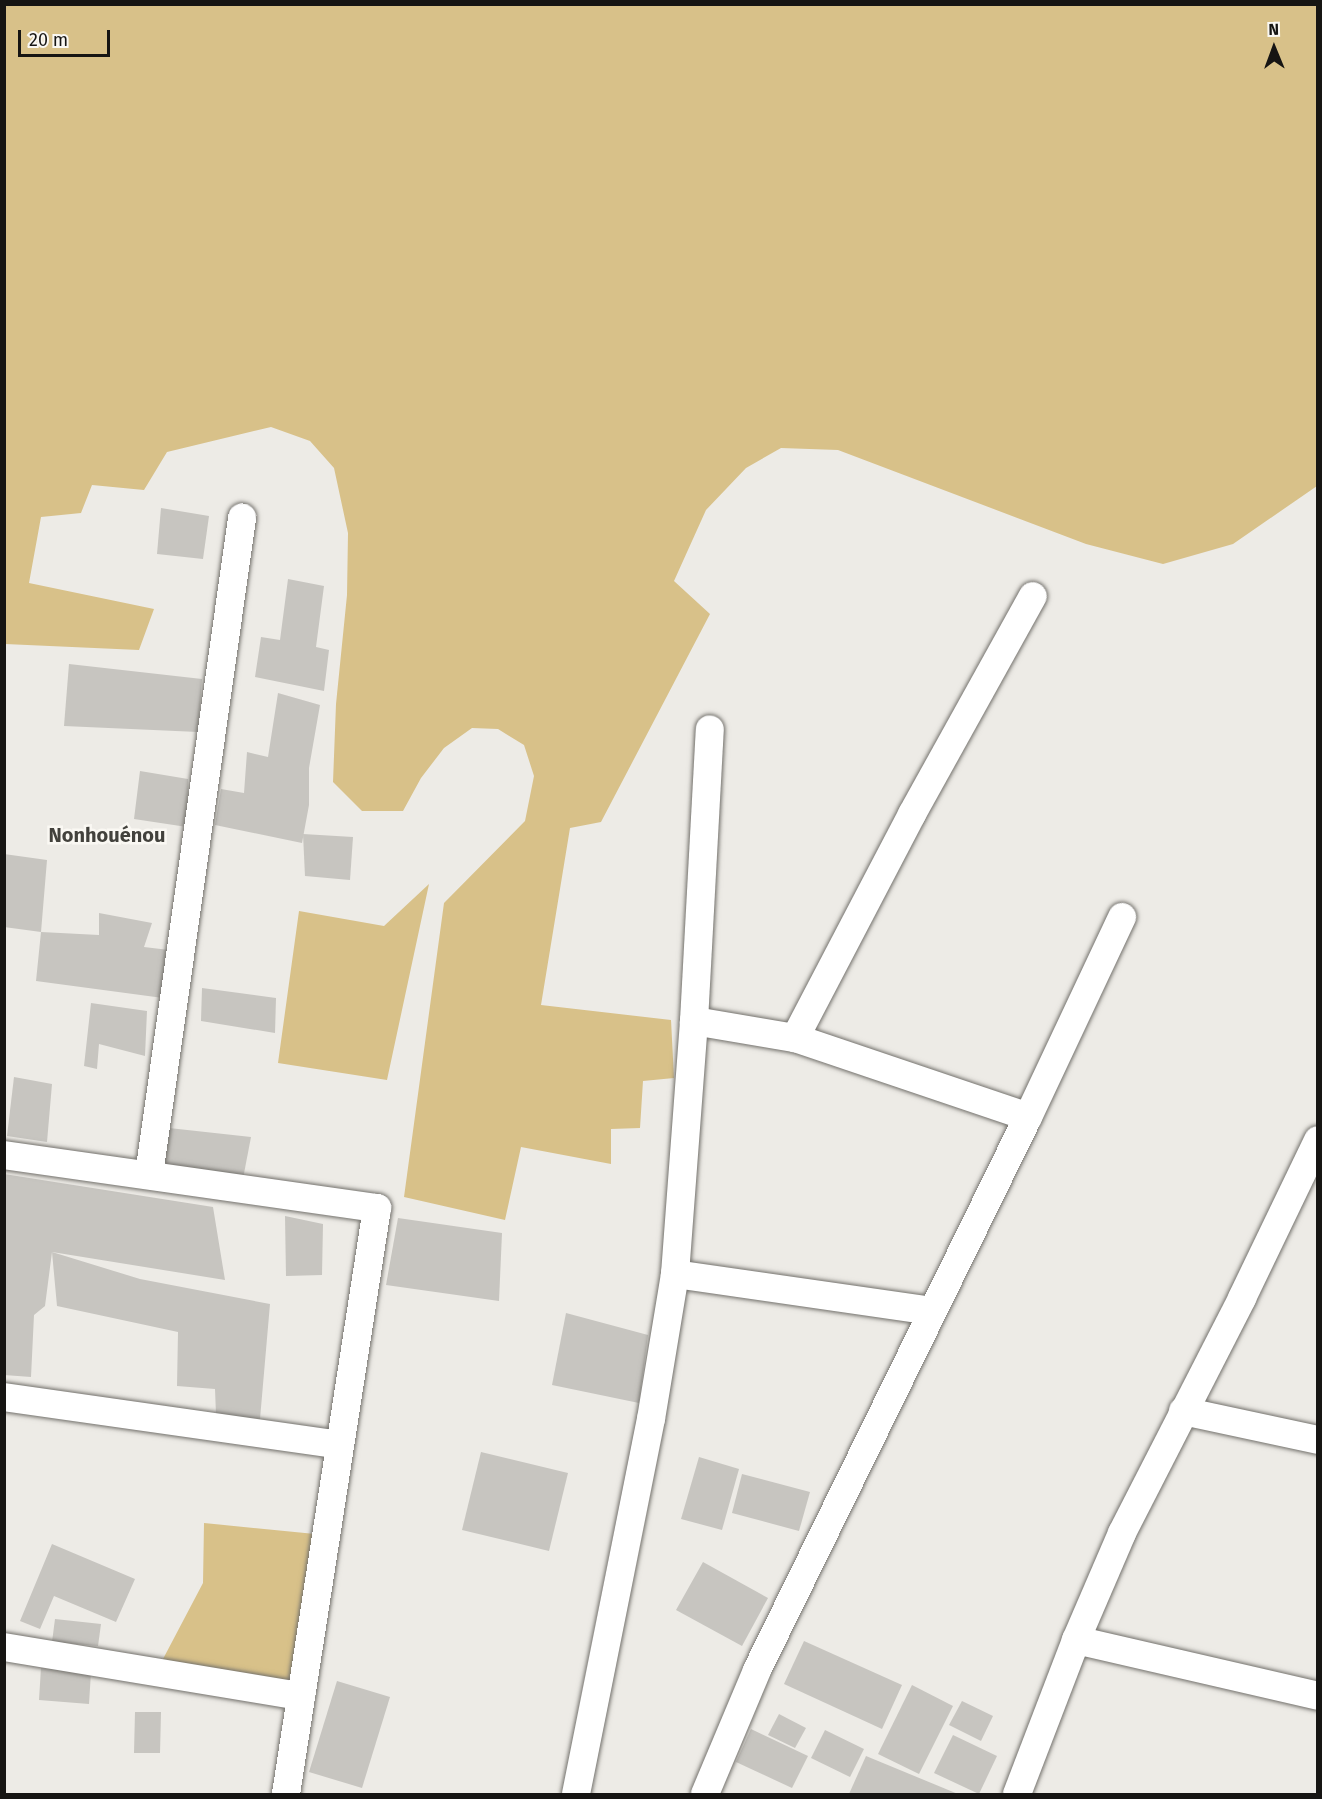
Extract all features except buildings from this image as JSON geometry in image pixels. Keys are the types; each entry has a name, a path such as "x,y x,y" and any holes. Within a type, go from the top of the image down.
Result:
{"street":[{"path":"149,1175 242,518"},
{"path":"795,1038 912,814 1033,596"},
{"path":"576,1794 651,1419 675,1274 694,1022 710,729"},
{"path":"705,1794 756,1670 1028,1117 1122,917"},
{"path":"694,1022 795,1038 1028,1117"},
{"path":"1017,1794 1076,1640 1122,1533 1242,1298 1317,1140"},
{"path":"4,1155 377,1208 286,1794"},
{"path":"675,1274 931,1311"},
{"path":"4,1397 340,1445"},
{"path":"1183,1411 1317,1440"},
{"path":"1076,1640 1317,1696"},
{"path":"4,1647 301,1696"}],"shaded area":[{"path":"5,4 1317,5 1317,486 1233,544 1163,564 1086,544 838,450 781,448 746,468 706,510 674,581 710,614 601,822 570,828 541,1005 671,1020 674,1078 643,1081 640,1128 611,1129 611,1164 521,1147 505,1220 404,1197 444,903 525,821 534,776 524,745 498,729 472,728 444,748 421,778 403,811 362,811 333,782 336,704 347,595 348,533 334,468 310,441 271,427 167,452 144,490 92,485 81,513 41,517 29,583 154,609 139,650 5,644"},
{"path":"429,884 387,1080 278,1063 299,911 384,926"},
{"path":"204,1523 315,1534 301,1696 163,1659 203,1583"}],"district":[{"name":"Nonhouénou","path":"107,835"}]}
